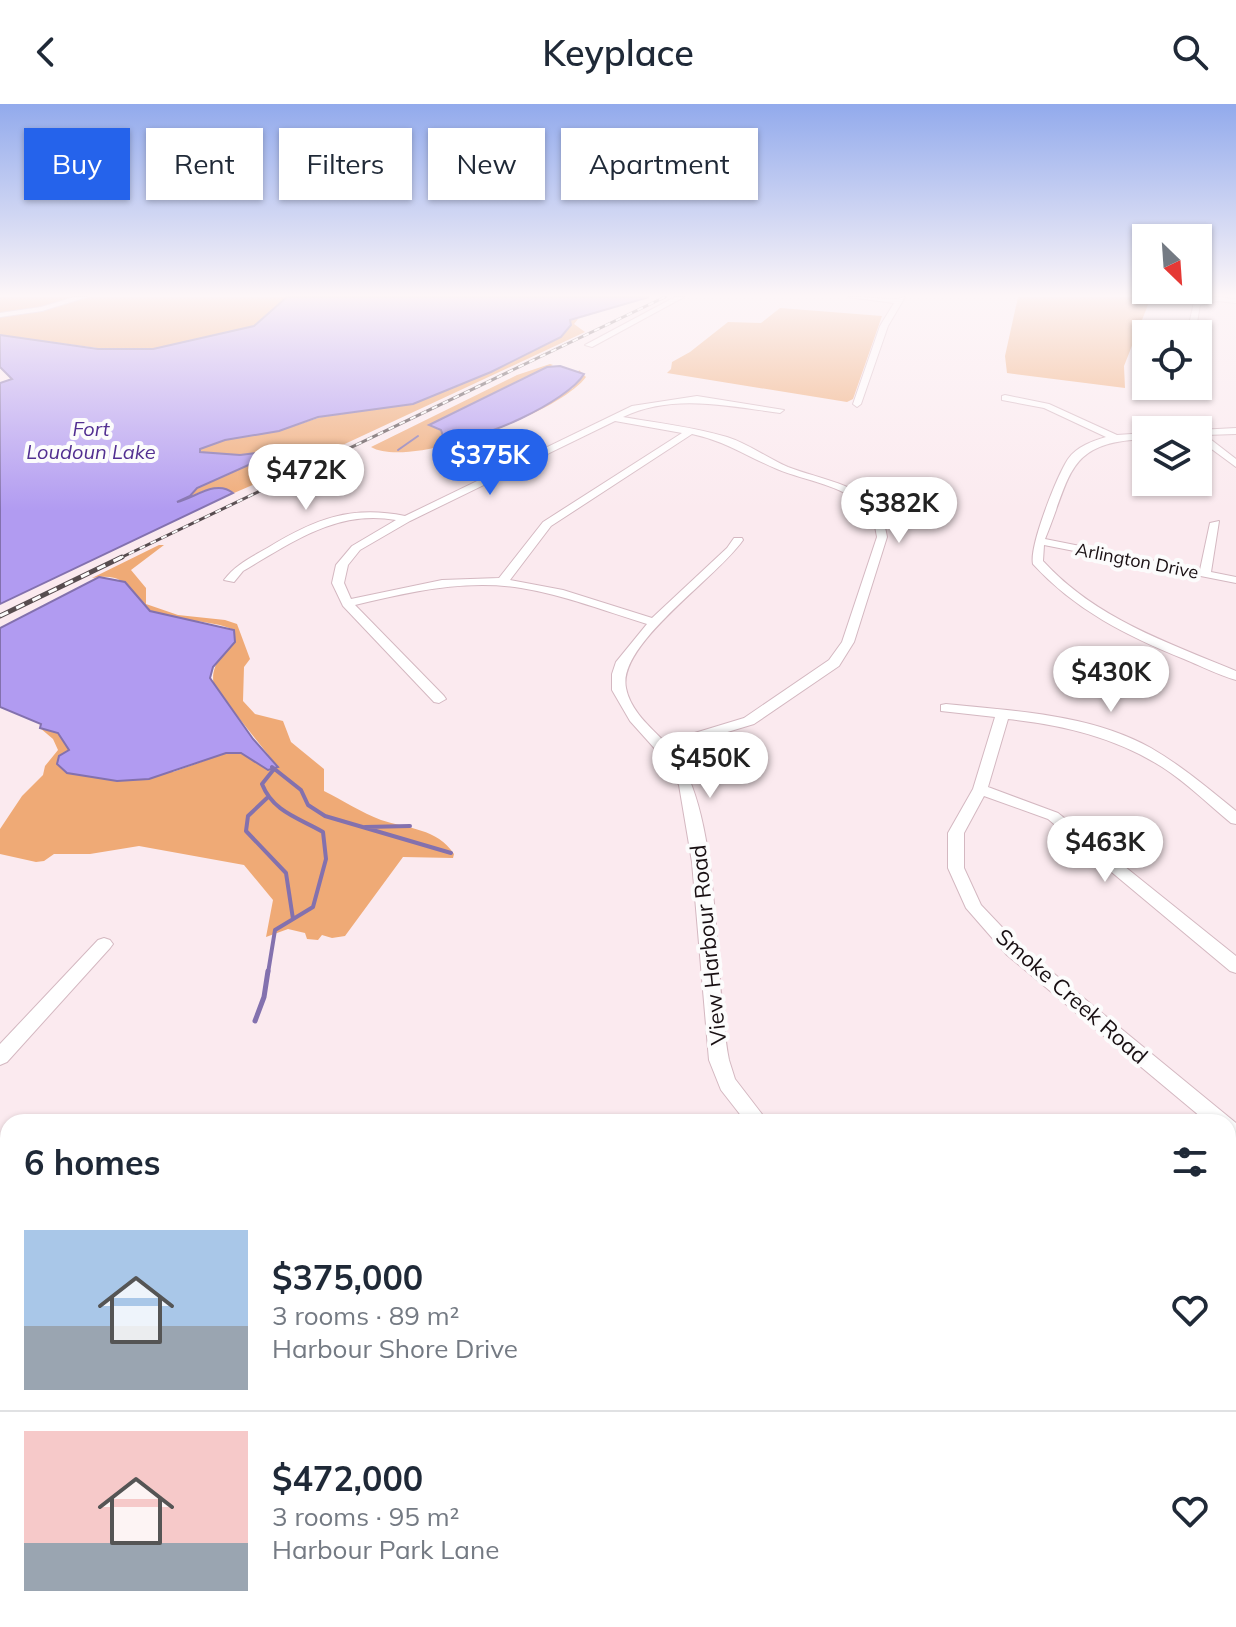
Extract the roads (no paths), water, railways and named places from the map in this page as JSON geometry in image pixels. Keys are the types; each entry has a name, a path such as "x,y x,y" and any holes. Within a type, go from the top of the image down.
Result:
{"street":[{"path":"857,404 869,368"},
{"path":"1005,398 1046,406 1115,438"},
{"path":"439,699 347,603 338,583 342,565 356,548 406,519 635,408 678,400 718,400 780,410"},
{"path":"613,418 727,440 781,468 862,499 877,511 883,524 882,537 848,642 834,663 749,721 664,747"},
{"path":"1212,432 1236,431"},
{"path":"502,582 547,524 688,433"},
{"path":"1132,437 1115,438 1082,449 1073,459 1039,541 1037,562 1055,585 1081,604 1236,676"},
{"path":"1212,444 1236,464"},
{"path":"230,580 239,569 327,521 368,512 406,519"},
{"path":"1205,574 1215,523"},
{"name":"View Harbour Road","path":"738,540 629,649 618,673 621,696 634,716 664,747 685,781 694,820 715,1033 725,1078 752,1114"},
{"name":"Arlington Drive","path":"1039,541 1236,580"},
{"path":"347,603 403,589 458,581 502,582 657,623"},
{"path":"946,708 1064,722 1113,734 1168,763 1236,819"},
{"name":"Smoke Creek Road","path":"1003,714 980,789 956,833 956,868 974,908 1013,950 1211,1114"},
{"path":"980,789 1053,816 1236,966"},
{"path":"0,1057 104,944"}],"water":[{"name":"Fort Loudoun Lake","path":"1,368 499,368 413,404 318,417 279,431 225,440 200,449 200,452 240,455 282,450 197,488 190,496 177,502 213,489 226,489 233,493 0,604 0,383 12,379"},
{"path":"545,368 566,368 584,374 575,385 542,408 478,435 444,439 441,430 429,425"},
{"path":"99,577 125,582 150,611 234,630 235,642 213,667 210,678 253,739 278,767 268,770 241,753 226,753 149,779 117,781 67,773 57,764 59,756 69,750 58,733 40,728 41,724 0,707 0,628"}],"waterway":[{"path":"398,450 418,436"},
{"path":"272,767 301,790 308,805 325,816 451,853"},
{"path":"268,973 275,930 313,907 326,859 323,832 280,808 267,794 262,784 274,769"},
{"path":"267,798 248,816 246,831 286,873 293,919"},
{"path":"365,827 410,826"},
{"path":"255,1021 264,997 268,971"}],"railway":[{"path":"118,559 517,368"},
{"path":"0,616 122,557"}]}
